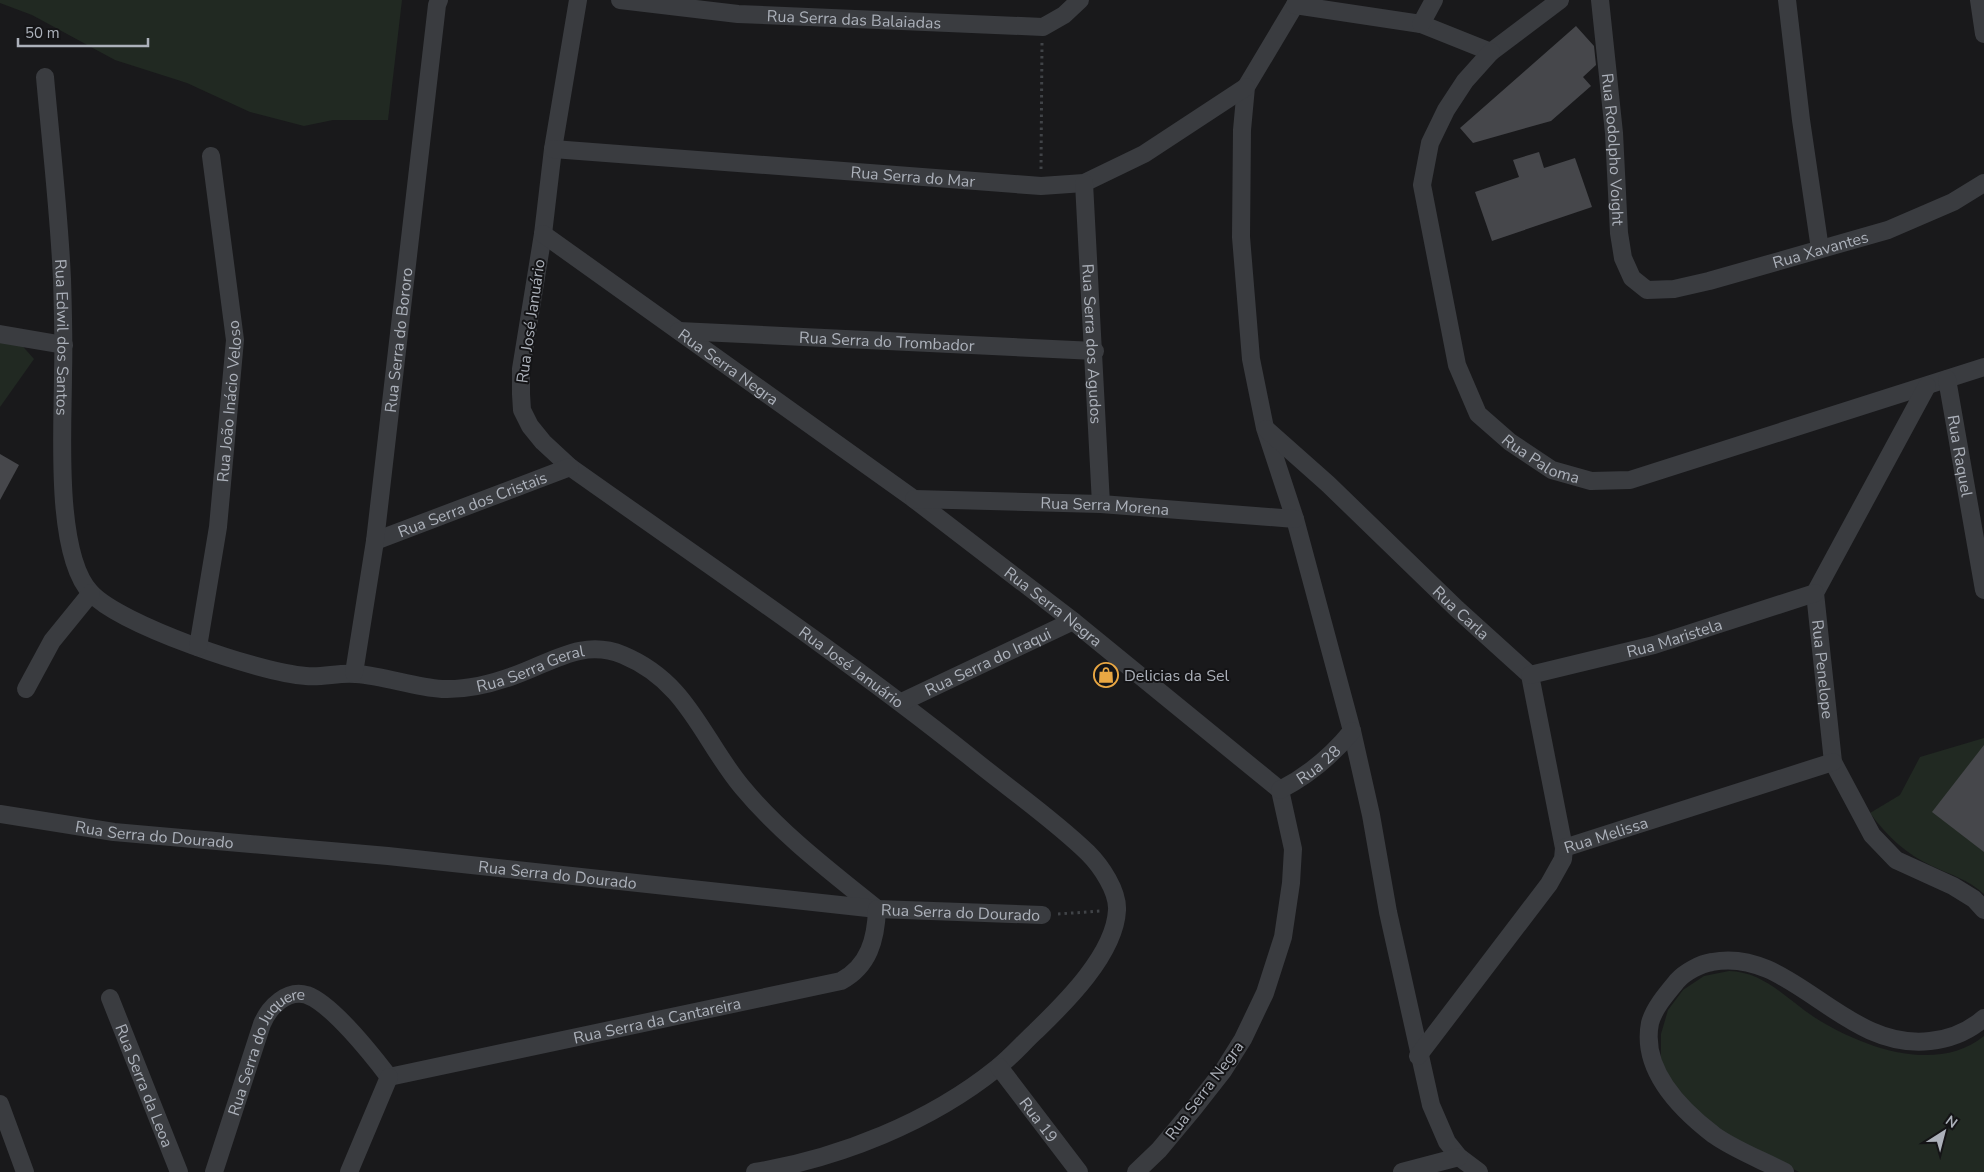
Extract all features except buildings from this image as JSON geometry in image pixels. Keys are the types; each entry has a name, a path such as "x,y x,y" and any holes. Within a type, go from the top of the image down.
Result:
{"street":[{"name":"Rua José Januário","path":"578,0 553,149 521,369 522,410 530,426 543,442 570,467 902,702 1090,855 1104,874 1118,909"},
{"name":"Rua Serra das Balaiadas","path":"620,0 1043,27"},
{"path":"1043,27 1064,15 1080,0"},
{"path":"1421,24 1434,0"},
{"name":"Rua Paloma","path":"1560,0 1491,52 1465,81 1446,110 1430,143 1422,185 1456,366 1478,414 1510,442 1552,470 1591,481 1630,480 1984,367"},
{"name":"Rua Rodolpho Voight","path":"1600,0 1614,132 1619,233 1623,258 1632,278 1647,290"},
{"path":"1787,0 1800,120 1820,249"},
{"path":"1979,0 1984,34"},
{"name":"Rua Serra do Bororo","path":"354,673 374,541 438,2"},
{"path":"1479,1172 1459,1157 1447,1142 1431,1105 1418,1056 1388,912 1371,815 1352,731 1295,519 1265,428 1251,360 1241,237 1242,130 1246,87 1296,2 1421,24 1491,52"},
{"name":"Rua Edwil dos Santos","path":"45,77 59,220 64,345 63,494 74,559 81,579 91,594"},
{"name":"Rua Serra do Mar","path":"553,149 1040,186 1084,183 1144,154 1246,87"},
{"name":"Rua João Inácio Veloso","path":"198,647 218,527 235,340 211,156"},
{"name":"Rua Serra dos Agudos","path":"1084,183 1095,351 1101,504"},
{"name":"Rua Xavantes","path":"1647,290 1674,289 1709,282 1888,230 1953,202 1984,184"},
{"name":"Rua Serra Negra","path":"542,234 914,499 1073,621 1280,790 1289,823 1293,849 1291,882 1283,937 1265,994 1243,1039 1223,1071 1159,1150 1136,1172"},
{"name":"Rua Serra do Trombador","path":"679,331 1095,351"},
{"path":"0,334 64,345"},
{"name":"Rua Raquel","path":"1947,379 1984,590"},
{"path":"1815,593 1928,386"},
{"name":"Rua Carla","path":"1265,428 1328,484 1457,609 1530,675"},
{"name":"Rua Serra dos Cristais","path":"374,541 570,467"},
{"name":"Rua Serra Morena","path":"914,499 1101,504 1295,519"},
{"name":"Rua Maristela","path":"1530,675 1654,645 1815,593"},
{"name":"Rua Penelope","path":"1815,593 1833,762 1872,835 1896,860 1954,886 1974,899 1984,910"},
{"path":"26,689 52,641 91,594"},
{"name":"Rua Serra Geral","path":"91,594 128,618 198,647 246,663 306,676 354,673 443,689 491,683 514,676 574,650 597,649 626,656 675,690 695,714 740,785 768,816 877,909"},
{"name":"Rua Serra do Iraqui","path":"902,702 1073,621"},
{"path":"1530,675 1564,848"},
{"name":"Rua 28","path":"1280,790 1303,778 1322,763 1352,731"},
{"name":"Rua Melissa","path":"1418,1056 1549,884 1563,859 1564,848 1833,762"},
{"name":"Rua Serra do Dourado","path":"0,814 114,832 388,856 877,909 1042,915"},
{"name":"Rua Serra da Cantareira","path":"388,1078 841,981 851,976 868,954 874,941 877,909"},
{"path":"754,1172 793,1166 866,1141 931,1112 999,1067 1077,989 1099,960 1112,930 1118,909"},
{"path":"1785,1172 1715,1135 1677,1099 1658,1076 1648,1047 1650,1021 1664,997 1681,976 1705,963 1720,960 1727,959 1752,963 1786,977 1827,1006 1868,1031 1911,1044 1945,1040 1971,1030 1984,1018"},
{"name":"Rua Serra do Juquere","path":"214,1172 262,1024 267,1013 275,1004 286,997 297,994 306,995 319,1001 359,1039 388,1078"},
{"name":"Rua Serra da Leoa","path":"110,998 179,1172"},
{"name":"Rua 19","path":"999,1067 1079,1172"},
{"path":"349,1172 388,1078"},
{"path":"0,1104 26,1172"},
{"path":"1158,1172 1159,1150"},
{"path":"1402,1172 1459,1157"}],"path":[{"path":"1040,186 1043,27"},
{"name":"Rua Serra do Dourado","path":"1042,915 1118,909"}],"shaded area":[{"path":"0,0 402,0 388,120 333,120 304,126 250,112 187,83 115,60 32,15 0,3"},
{"path":"0,340 18,341 34,359 0,407"},
{"path":"1984,738 1984,894 1966,881 1923,861 1905,850 1890,837 1870,813 1900,795 1920,757"},
{"path":"1729,971 1754,976 1764,981 1814,1017 1833,1028 1876,1046 1899,1052 1922,1055 1944,1054 1965,1048 1984,1036 1984,1172 1799,1172 1717,1131 1670,1082 1661,1059 1661,1034 1668,1010 1683,990 1704,976"}],"place":[{"name":"Delicias da Sel","path":"1106,675"}]}
